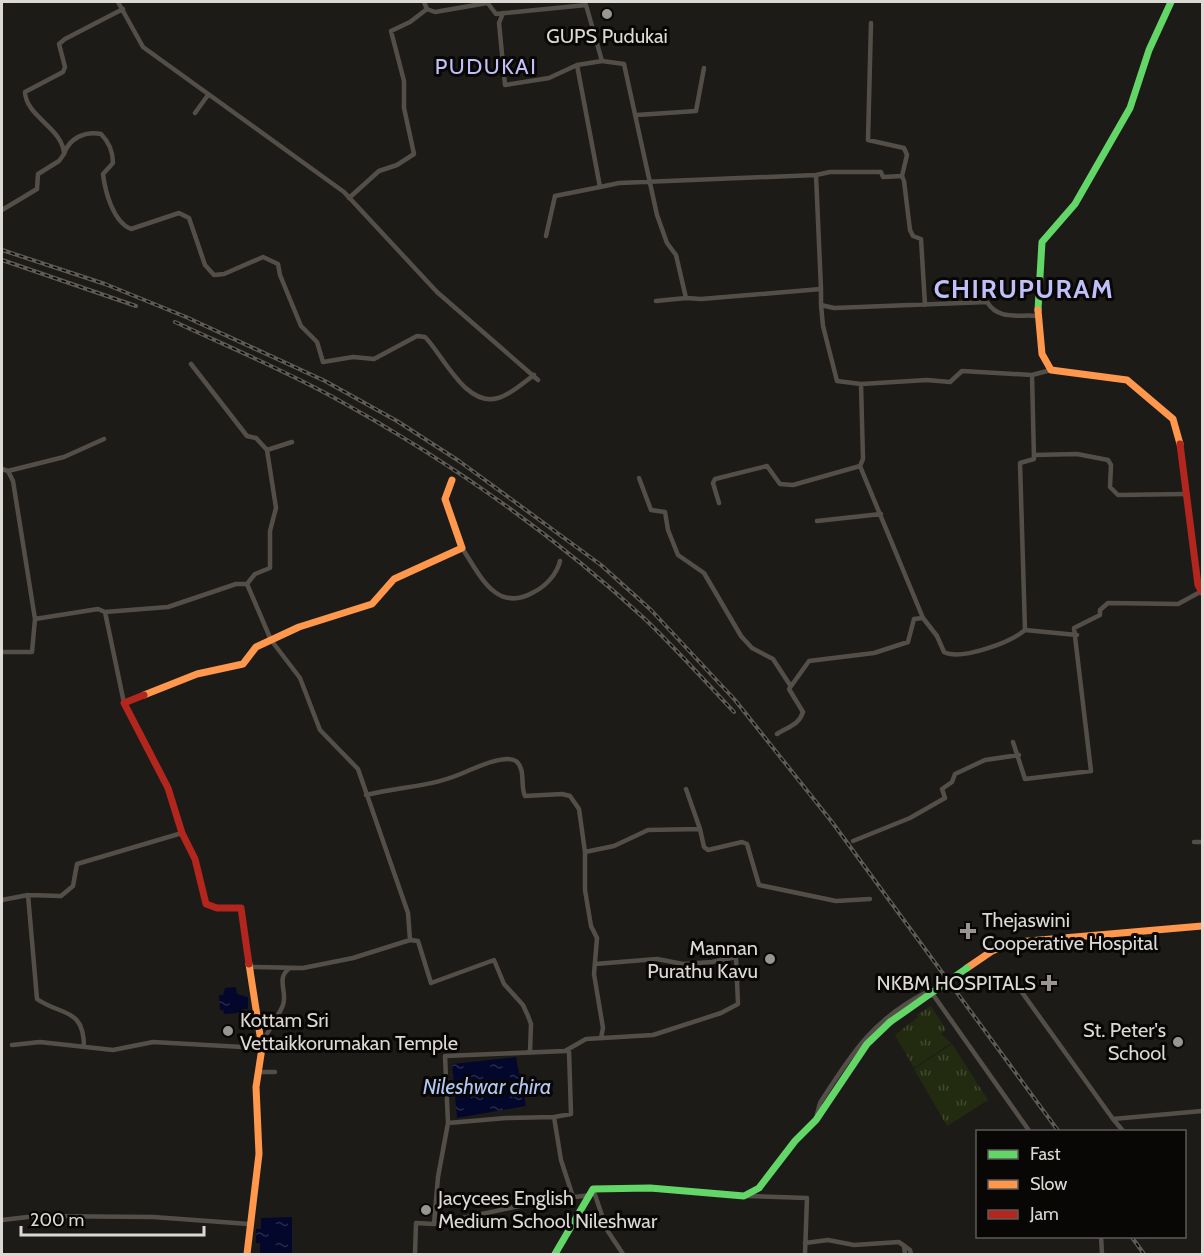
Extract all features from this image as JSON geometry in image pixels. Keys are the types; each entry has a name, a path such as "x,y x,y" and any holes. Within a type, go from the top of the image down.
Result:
{"main road":[{"path":"1171,2 1149,50 1130,108 1075,204 1042,242 1038,316 1042,354 1051,370 1118,376 1128,380 1173,419 1179,435 1186,494 1199,556 1202,592"},
{"path":"247,1254 259,1154 256,1087 262,1045 241,908 217,908 206,904 195,860 182,833 168,788 124,703 197,674 243,664 256,647 299,627 372,604 394,579 462,548 445,499 452,480"},
{"path":"555,1254 592,1192 650,1188 744,1196 759,1188 795,1141 816,1120 867,1044 890,1022 992,951 1017,942 1203,926"}],"street":[{"path":"2,210 37,189 38,174 59,161 66,146 83,135 101,134 108,142 113,156 113,163 103,174 104,182 113,208 124,226 131,229 179,213 189,218 205,265 214,274 224,274 263,258 278,264 280,275 301,326 317,342 322,362 353,357 374,359 417,336 425,337 461,385 489,400 499,398 536,378 437,292 349,198 143,47 118,2"},
{"path":"423,2 427,9 435,12 487,2 496,14 586,5 602,61"},
{"path":"64,154 62,142 30,108 25,92 63,72 65,67 59,44 123,9"},
{"path":"349,198 379,171 397,165 414,154 404,108 404,81 391,31 410,22 427,9"},
{"path":"503,14 500,22 505,85 549,78 577,65 602,61 624,64 637,115 650,183 667,243 676,255 686,298"},
{"path":"871,22 868,140 904,148 908,155 902,176 910,230 913,236 921,239 925,305"},
{"path":"577,65 600,187"},
{"path":"637,115 696,111 704,68"},
{"path":"195,113 208,94"},
{"path":"546,236 555,196 619,183 870,171 881,172 884,177 902,176"},
{"path":"816,175 823,326 837,381 861,384 927,380 950,382 962,371 1032,375 1051,370"},
{"path":"656,301 821,289"},
{"path":"821,305 834,309 987,302 994,313 1005,316 1038,316"},
{"path":"35,619 98,609 105,612 168,607 236,584 246,584 255,574 270,568 270,531 276,508 267,450 256,438 246,436 191,364"},
{"path":"861,384 863,459 860,466 923,618 937,636 944,652 950,655 979,650 1016,638 1024,630 1020,463 1034,459 1032,375"},
{"path":"2,469 8,471 64,457 104,439"},
{"path":"267,450 292,442"},
{"path":"1034,455 1077,454 1108,460 1111,465 1110,487 1118,495 1186,494"},
{"path":"719,503 713,483 715,479 767,466 780,484 793,485 860,466"},
{"path":"2,652 32,652 35,619 14,481 8,471"},
{"path":"639,478 651,510 665,512 668,530 678,555 704,573 741,636 752,648 773,659 790,685 789,689 803,712 796,724 777,734"},
{"path":"817,521 881,514"},
{"path":"462,548 493,591 501,598 514,601 544,586 558,568 560,561"},
{"path":"246,584 271,640 300,678 320,730 358,770 408,913 410,940"},
{"path":"1013,742 1025,778 1091,771 1080,688 1077,635 1074,628 1100,615 1100,610 1108,603 1178,604 1202,592"},
{"path":"105,612 124,703"},
{"path":"790,685 808,661 874,653 908,642 911,622 914,619 923,618"},
{"path":"1024,630 1077,635"},
{"path":"853,841 933,807 945,798 942,789 952,782 955,774 985,760 1019,755"},
{"path":"366,795 447,779 476,766 510,759 520,767 525,796 562,794 570,796 579,809 585,852 585,890 591,926 597,938 595,964 597,996 603,1028 602,1038"},
{"path":"686,789 704,848 708,850 742,842 747,844 753,858 756,879 763,886 803,892 836,901 870,899"},
{"path":"585,852 614,846 648,830 700,829"},
{"path":"2,900 28,895 61,896 73,886 77,864 182,833"},
{"path":"1194,842 1203,842"},
{"path":"28,895 36,999 75,1016 82,1030 84,1047"},
{"path":"250,967 291,968 353,958 410,940 418,941 431,983 494,960 504,984 523,1005 528,1016 531,1024 530,1052"},
{"path":"565,1051 586,1039 653,1035 721,1013 738,1004 736,957 712,962 683,964 657,959 595,964"},
{"path":"12,1045 40,1042 113,1050 153,1042 262,1045 283,1005 282,980 285,972 291,968"},
{"path":"1021,991 1123,1130"},
{"path":"816,1120 820,1103 866,1035 910,1000 925,993 934,996 1029,1130"},
{"path":"434,1224 438,1177 448,1123 445,1056 569,1051 571,1114 448,1123"},
{"path":"258,1072 275,1072"},
{"path":"1113,1119 1203,1111"},
{"path":"554,1117 561,1160 573,1197"},
{"path":"415,1254 416,1223 434,1224 592,1192 607,1230 623,1254"},
{"path":"744,1196 807,1198 805,1254"},
{"path":"2,1220 36,1216 153,1218 249,1224"},
{"path":"1101,1238 1102,1254"},
{"path":"805,1243 828,1240 854,1245 900,1243 910,1250 911,1254"},
{"path":"900,1243 905,1254"}],"green space":[{"path":"931,1006 946,1030 941,1034 951,1043 914,1068 895,1035 918,1017 923,1025 917,1015"},
{"path":"952,1044 988,1100 947,1126 914,1069"}],"water":[{"path":"236,987 237,994 248,997 248,1009 242,1009 242,1013 224,1014 223,1010 220,1010 219,995 223,995 225,988"},
{"name":"Nileshwar chira","path":"516,1057 526,1106 457,1118 452,1064"},
{"path":"292,1217 292,1254 260,1254 260,1243 256,1243 256,1229 261,1229 261,1218"}],"railway":[{"path":"2,250 105,284 186,317 325,381 397,421 459,461 601,565 651,610 735,700 832,822 1058,1130"},
{"path":"2,260 136,306"},
{"path":"175,322 331,396 414,444 495,498 573,557 646,620 734,712"},
{"path":"1132,1238 1144,1254"}],"traffic: fast":[{"path":"1038,310 1042,242 1075,204 1130,108 1149,50 1171,2"},
{"path":"890,1022 967,968"},
{"path":"555,1254 593,1189 650,1188 744,1196 759,1188 795,1141 816,1120 867,1044 890,1022"}],"traffic: slow":[{"path":"1038,310 1042,354 1051,370 1127,380 1173,419 1180,444"},
{"path":"144,695 197,674 243,664 256,647 299,627 372,604 394,579 462,548 445,499 452,480"},
{"path":"967,968 992,951 1017,942 1202,926"},
{"path":"247,1254 259,1154 256,1087 262,1048 249,964"}],"traffic: jam":[{"path":"1180,444 1198,585 1202,592"},
{"path":"144,695 124,703 168,788 182,833 195,859 206,904 217,908 241,908 249,964"}],"place":[{"name":"GUPS Pudukai","path":"607,14"},
{"name":"Thejaswini Cooperative Hospital","path":"968,931"},
{"name":"Mannan Purathu Kavu","path":"770,959"},
{"name":"NKBM HOSPITALS","path":"1049,983"},
{"name":"Kottam Sri Vettaikkorumakan Temple","path":"228,1031"},
{"name":"St. Peter's School","path":"1178,1042"},
{"name":"Jacycees English Medium School Nileshwar","path":"426,1210"}],"district":[{"name":"PUDUKAI","path":"486,66"},
{"name":"CHIRUPURAM","path":"1024,289"}]}
